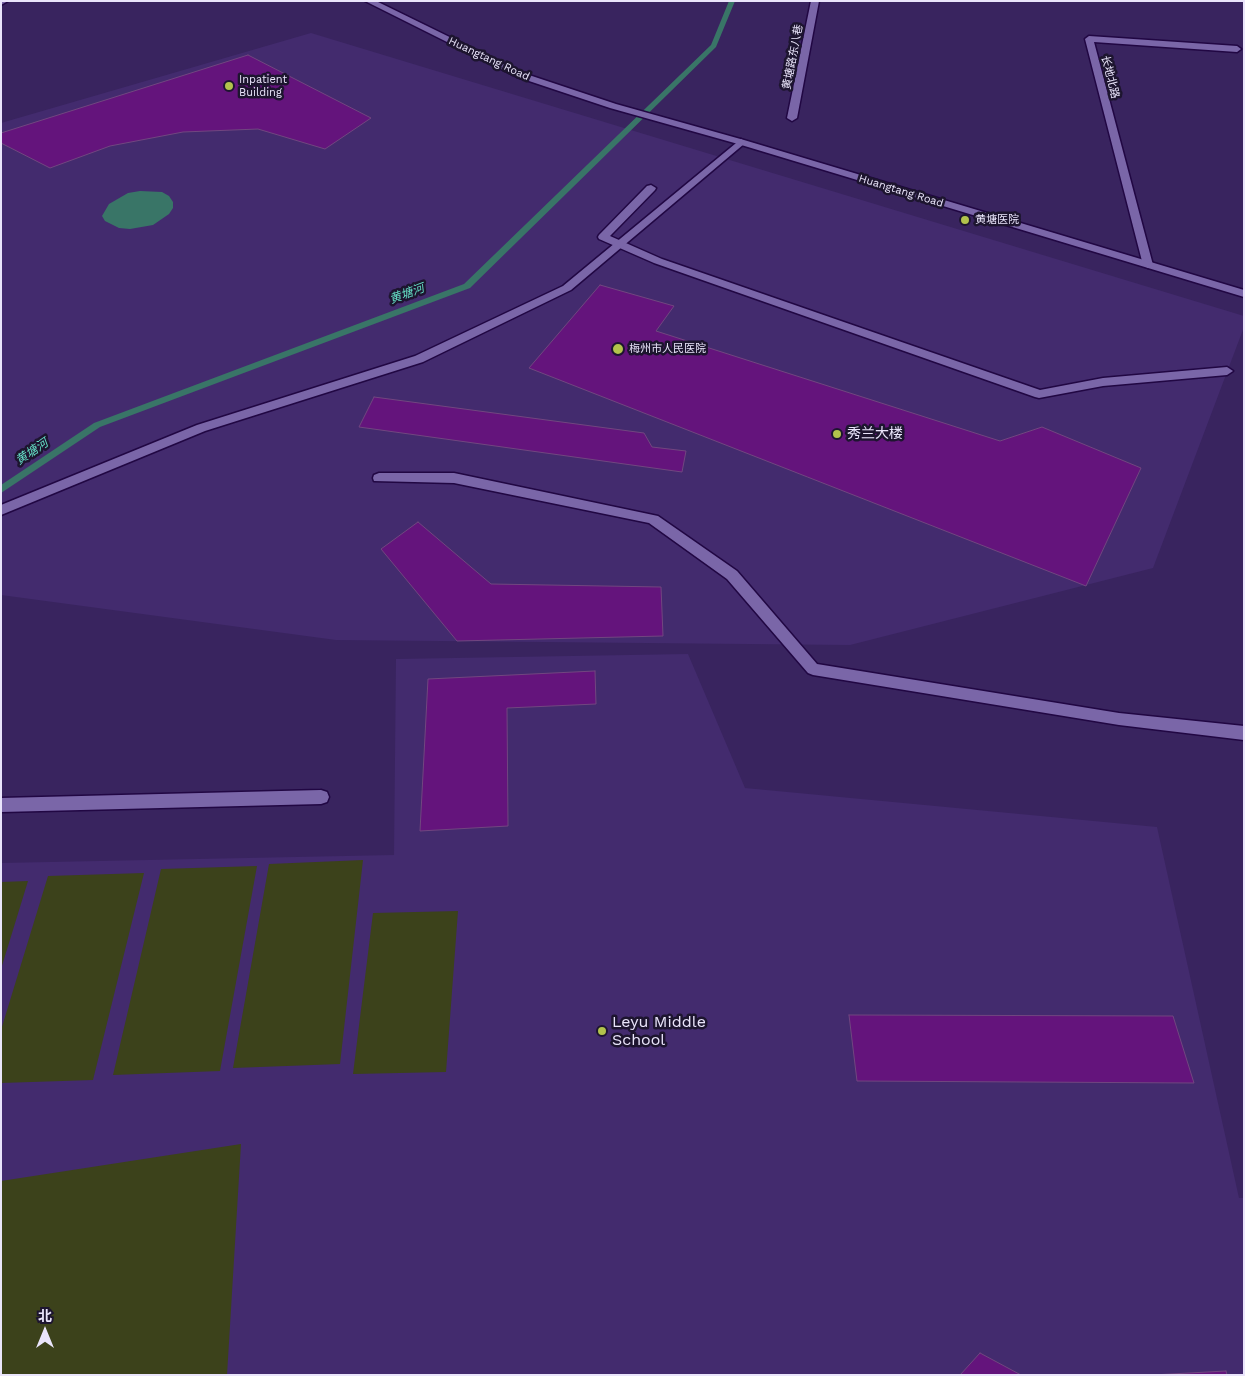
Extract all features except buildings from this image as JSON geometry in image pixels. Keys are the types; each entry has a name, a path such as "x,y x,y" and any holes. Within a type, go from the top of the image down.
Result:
{"street":[{"name":"Huangtang Road","path":"369,1 520,75 613,106 742,142 1244,294"},
{"name":"黄塘路东八巷","path":"792,118 815,1"},
{"name":"长地北路","path":"1148,265 1089,39 1237,49"},
{"path":"1,510 201,428 419,359 567,288 742,142"},
{"path":"651,188 603,237 658,261 1039,394 1103,382 1227,371"},
{"path":"379,478 454,478 653,519 732,576 814,669 1119,719 1244,733"},
{"path":"1,804 321,797"}],"shaded area":[{"name":"梅州市人民医院","path":"311,33 1244,316 1244,327 1153,568 850,645 336,640 1,595 1,123"},
{"path":"140,191 162,192 169,196 173,202 173,208 169,214 153,225 130,229 119,228 105,221 102,216 109,204 128,193"},
{"name":"Leyu Middle School","path":"688,654 745,788 1157,827 1239,1198 1244,1198 1244,1375 1,1375 1,863 394,855 396,659"},
{"path":"363,860 340,1064 233,1068 269,864"},
{"path":"257,866 220,1071 113,1075 161,869"},
{"path":"144,873 93,1080 1,1083 1,1030 48,876"},
{"path":"28,881 1,969 1,882"},
{"path":"458,911 446,1072 353,1074 373,913"},
{"path":"241,1144 227,1375 1,1375 1,1181"}],"waterway":[{"name":"黄塘河","path":"1,490 97,425 467,286 714,46 732,1"}],"place":[{"name":"Inpatient Building","path":"229,86"},
{"name":"黄塘医院","path":"965,220"},
{"name":"梅州市人民医院","path":"618,349"},
{"name":"秀兰大楼","path":"837,434"},
{"name":"Leyu Middle School","path":"602,1031"}]}
